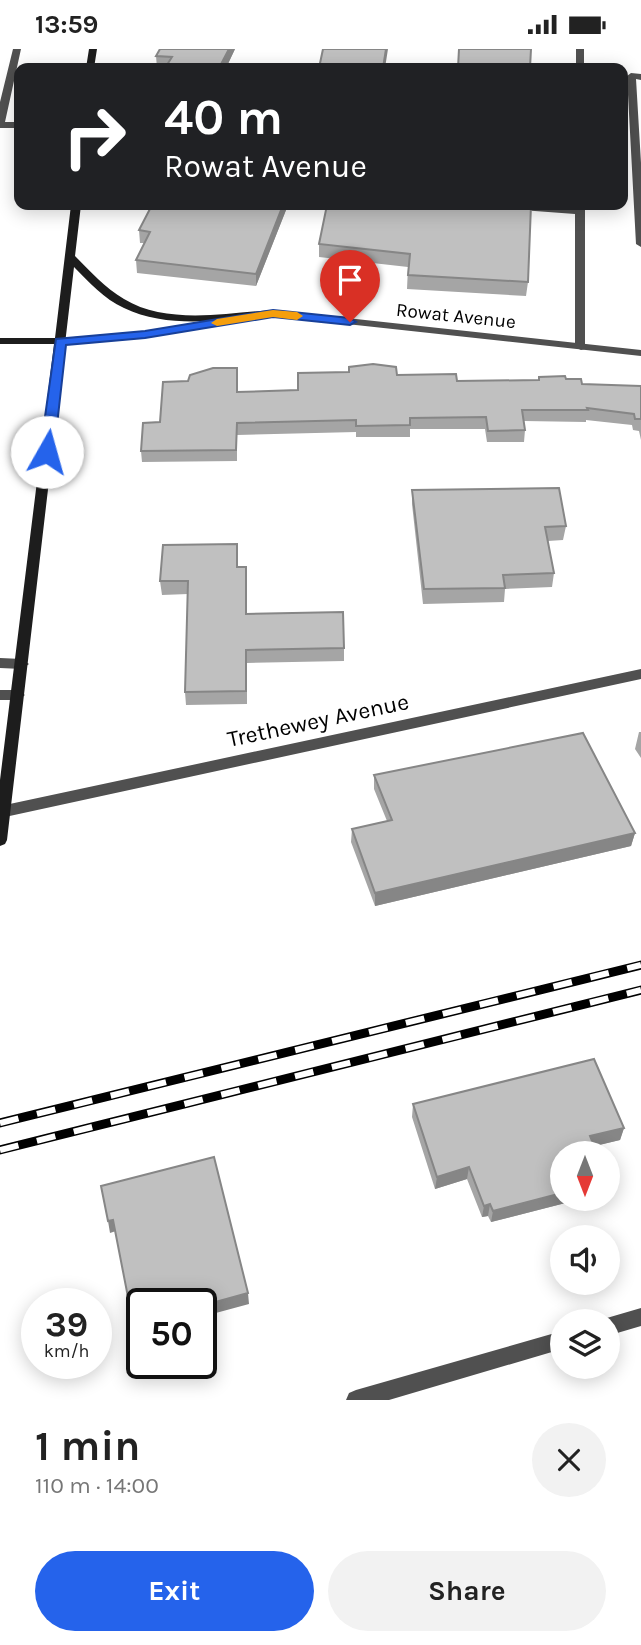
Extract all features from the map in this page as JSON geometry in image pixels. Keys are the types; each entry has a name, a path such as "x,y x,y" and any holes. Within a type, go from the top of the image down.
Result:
{"main road":[{"path":"0,840 75,210"},
{"path":"70,257 97,285 126,305 144,312 173,317 273,313"},
{"path":"0,341 60,341"}],"street":[{"path":"0,123 17,49"},
{"path":"641,76 631,76 641,244"},
{"path":"580,210 582,347"},
{"name":"Rowat Avenue","path":"60,341 145,335 273,313 641,353"},
{"path":"0,663 22,664"},
{"name":"Trethewey Avenue","path":"5,811 641,674"},
{"path":"0,695 18,695"},
{"path":"620,1323 641,1317"},
{"path":"356,1400 550,1343"}],"building":[{"path":"160,49 229,49 222,63 168,63 172,57 156,56"},
{"path":"323,49 386,49 384,63 320,63"},
{"path":"459,49 531,49 530,63 458,63"},
{"path":"149,210 281,210 256,274 136,260 150,232 139,230"},
{"path":"326,210 531,210 528,282 408,275 410,254 319,244"},
{"path":"373,364 396,367 397,375 456,374 457,381 539,380 539,377 565,376 566,379 581,379 582,384 641,386 641,419 635,419 634,414 587,408 588,410 522,410 525,430 488,431 486,417 410,418 410,425 356,426 356,420 237,423 236,450 141,451 143,423 160,422 163,382 188,381 190,375 213,368 237,368 237,392 298,390 298,373 349,372 349,367"},
{"path":"559,488 566,526 545,527 554,573 503,575 505,588 424,589 412,490"},
{"path":"237,544 237,567 246,567 246,614 343,612 344,648 246,650 246,691 185,692 188,581 160,581 163,545"},
{"path":"583,733 635,833 375,893 352,829 392,820 374,775"},
{"path":"594,1059 624,1128 590,1136 592,1141 550,1141 550,1196 493,1211 490,1204 484,1206 469,1167 437,1177 413,1104"},
{"path":"214,1157 248,1293 217,1302 217,1288 126,1288 113,1220 108,1221 101,1186"}],"railway":[{"path":"0,1123 641,965"},
{"path":"0,1150 641,990"}],"slow traffic":[{"path":"217,323 273,313 297,316"}],"route":[{"path":"47,452 60,341 145,335 273,313 350,322"}]}
